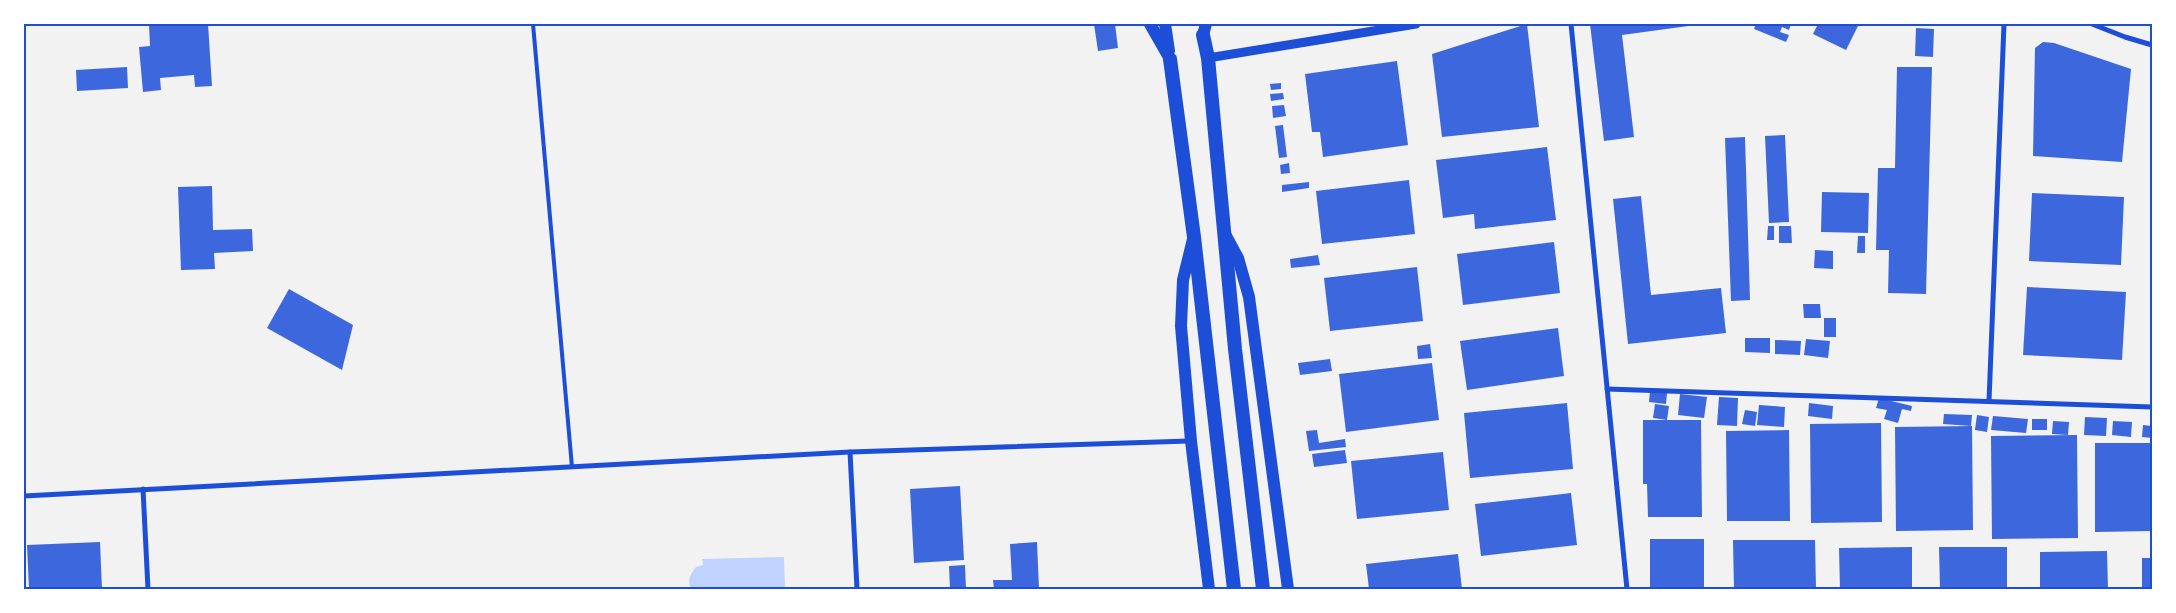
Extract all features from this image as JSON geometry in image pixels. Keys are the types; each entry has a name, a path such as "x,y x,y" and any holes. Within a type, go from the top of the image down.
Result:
{"highway":[{"path":"1204,27 1234,350 1263,589"},
{"path":"1170,59 1194,237 1234,589"}],"main road":[{"path":"1150,24 1170,59"},
{"path":"1165,24 1170,59"},
{"path":"1224,232 1238,258 1248,297 1288,589"},
{"path":"1194,237 1182,280 1181,326 1191,441 1210,589"}],"street":[{"path":"1208,58 1416,24"},
{"path":"1571,24 1627,589"},
{"path":"1989,401 2004,24"},
{"path":"2092,24 2152,45"},
{"path":"1607,389 2152,407"},
{"path":"24,496 850,452 1191,441"},
{"path":"850,452 857,589"},
{"path":"143,489 148,589"}],"lane":[{"path":"533,24 572,467"}],"water":[{"path":"784,557 785,589 691,589 690,586 689,580 691,575 696,567 703,565 702,559"}],"building":[{"path":"149,24 208,24 212,86 195,87 194,75 160,78 161,90 143,92 139,47 150,46"},
{"path":"1094,24 1115,24 1118,48 1098,51"},
{"path":"1527,24 1539,127 1442,137 1432,54"},
{"path":"1590,24 1703,24 1622,35 1634,137 1604,141"},
{"path":"1756,24 1791,24 1789,30 1782,27 1780,32 1789,35 1786,42 1754,29"},
{"path":"1818,24 1859,24 1846,50 1813,34"},
{"path":"1916,28 1934,29 1933,57 1915,56"},
{"path":"2043,42 2054,43 2131,69 2122,162 2033,156 2035,48"},
{"path":"1397,61 1408,145 1323,157 1320,132 1312,132 1305,74"},
{"path":"127,67 128,88 77,91 76,70"},
{"path":"1897,67 1932,67 1926,294 1888,293 1889,250 1876,250 1878,168 1895,168"},
{"path":"1281,83 1281,89 1271,90 1270,84"},
{"path":"1283,93 1284,99 1271,101 1270,94"},
{"path":"1284,105 1286,116 1273,118 1272,106"},
{"path":"1283,125 1287,157 1279,158 1275,126"},
{"path":"1785,135 1789,222 1769,223 1765,136"},
{"path":"1745,137 1750,300 1731,301 1725,138"},
{"path":"1547,147 1556,220 1475,229 1474,214 1443,218 1436,160"},
{"path":"1289,163 1290,173 1281,174 1280,165"},
{"path":"1409,180 1415,234 1322,244 1316,191"},
{"path":"1309,182 1309,188 1282,192 1282,185"},
{"path":"212,186 213,230 252,229 253,251 214,253 215,269 181,270 178,187"},
{"path":"1822,192 1869,193 1868,233 1821,232"},
{"path":"2032,193 2124,197 2121,265 2029,261"},
{"path":"1641,196 1651,295 1721,288 1726,333 1628,344 1613,199"},
{"path":"1768,226 1774,226 1774,240 1767,240"},
{"path":"1779,226 1791,226 1792,243 1779,243"},
{"path":"1858,236 1865,236 1865,253 1857,253"},
{"path":"1554,242 1560,293 1463,305 1457,254"},
{"path":"1815,250 1833,251 1833,269 1814,268"},
{"path":"1318,255 1320,265 1291,268 1290,259"},
{"path":"1417,267 1423,321 1330,331 1324,278"},
{"path":"2027,287 2126,292 2122,360 2023,355"},
{"path":"289,289 353,325 342,370 267,328"},
{"path":"1803,304 1820,304 1821,318 1804,318"},
{"path":"1824,318 1836,318 1836,337 1824,337"},
{"path":"1558,328 1564,376 1467,390 1460,341"},
{"path":"1745,338 1770,338 1770,353 1745,352"},
{"path":"1806,339 1830,341 1828,358 1804,355"},
{"path":"1775,340 1801,341 1800,355 1775,354"},
{"path":"1430,344 1432,358 1418,359 1417,346"},
{"path":"1330,359 1332,371 1300,375 1298,363"},
{"path":"1432,363 1439,420 1346,432 1339,374"},
{"path":"1650,391 1667,393 1666,404 1649,402"},
{"path":"1680,394 1707,397 1704,418 1678,415"},
{"path":"1719,397 1738,398 1737,426 1717,425"},
{"path":"1879,398 1912,406 1911,411 1902,409 1898,423 1884,419 1887,410 1876,408"},
{"path":"1567,403 1573,469 1470,478 1464,413"},
{"path":"1809,403 1833,406 1832,419 1808,416"},
{"path":"1655,404 1669,406 1667,420 1653,418"},
{"path":"1759,405 1785,407 1784,427 1757,425"},
{"path":"1745,410 1757,412 1755,426 1742,424"},
{"path":"1944,414 1972,415 1971,426 1943,424"},
{"path":"1977,415 1989,417 1987,432 1975,430"},
{"path":"1993,416 2028,419 2026,433 1991,430"},
{"path":"2085,417 2107,418 2106,436 2084,435"},
{"path":"2032,419 2047,419 2047,430 2032,430"},
{"path":"1643,420 1701,420 1702,517 1648,517 1647,484 1643,484"},
{"path":"2053,421 2069,422 2068,435 2052,434"},
{"path":"2113,421 2132,422 2131,437 2112,435"},
{"path":"1881,423 1882,522 1811,523 1810,424"},
{"path":"2143,425 2152,426 2152,438 2142,437"},
{"path":"1972,426 1973,530 1896,531 1895,427"},
{"path":"1317,430 1319,443 1345,439 1346,447 1309,451 1306,431"},
{"path":"1789,430 1790,521 1727,521 1726,431"},
{"path":"2077,435 2078,538 1992,539 1991,436"},
{"path":"2095,443 2152,443 2152,531 2095,532"},
{"path":"1345,450 1347,463 1314,467 1312,454"},
{"path":"1443,452 1449,510 1357,519 1351,461"},
{"path":"960,486 964,560 914,563 910,489"},
{"path":"1571,493 1577,545 1481,556 1475,504"},
{"path":"1650,539 1704,539 1704,589 1650,589"},
{"path":"1733,540 1815,540 1816,589 1734,589"},
{"path":"100,542 102,589 29,589 27,545"},
{"path":"1037,542 1039,589 994,589 993,580 1012,580 1010,544"},
{"path":"1912,547 1912,589 1840,589 1839,548"},
{"path":"1939,547 2007,547 2007,589 1940,589"},
{"path":"2107,551 2108,589 2040,589 2040,552"},
{"path":"1458,554 1462,589 1369,589 1366,564"},
{"path":"2142,558 2152,558 2152,589 2142,589"},
{"path":"965,565 966,589 950,589 949,566"}]}
